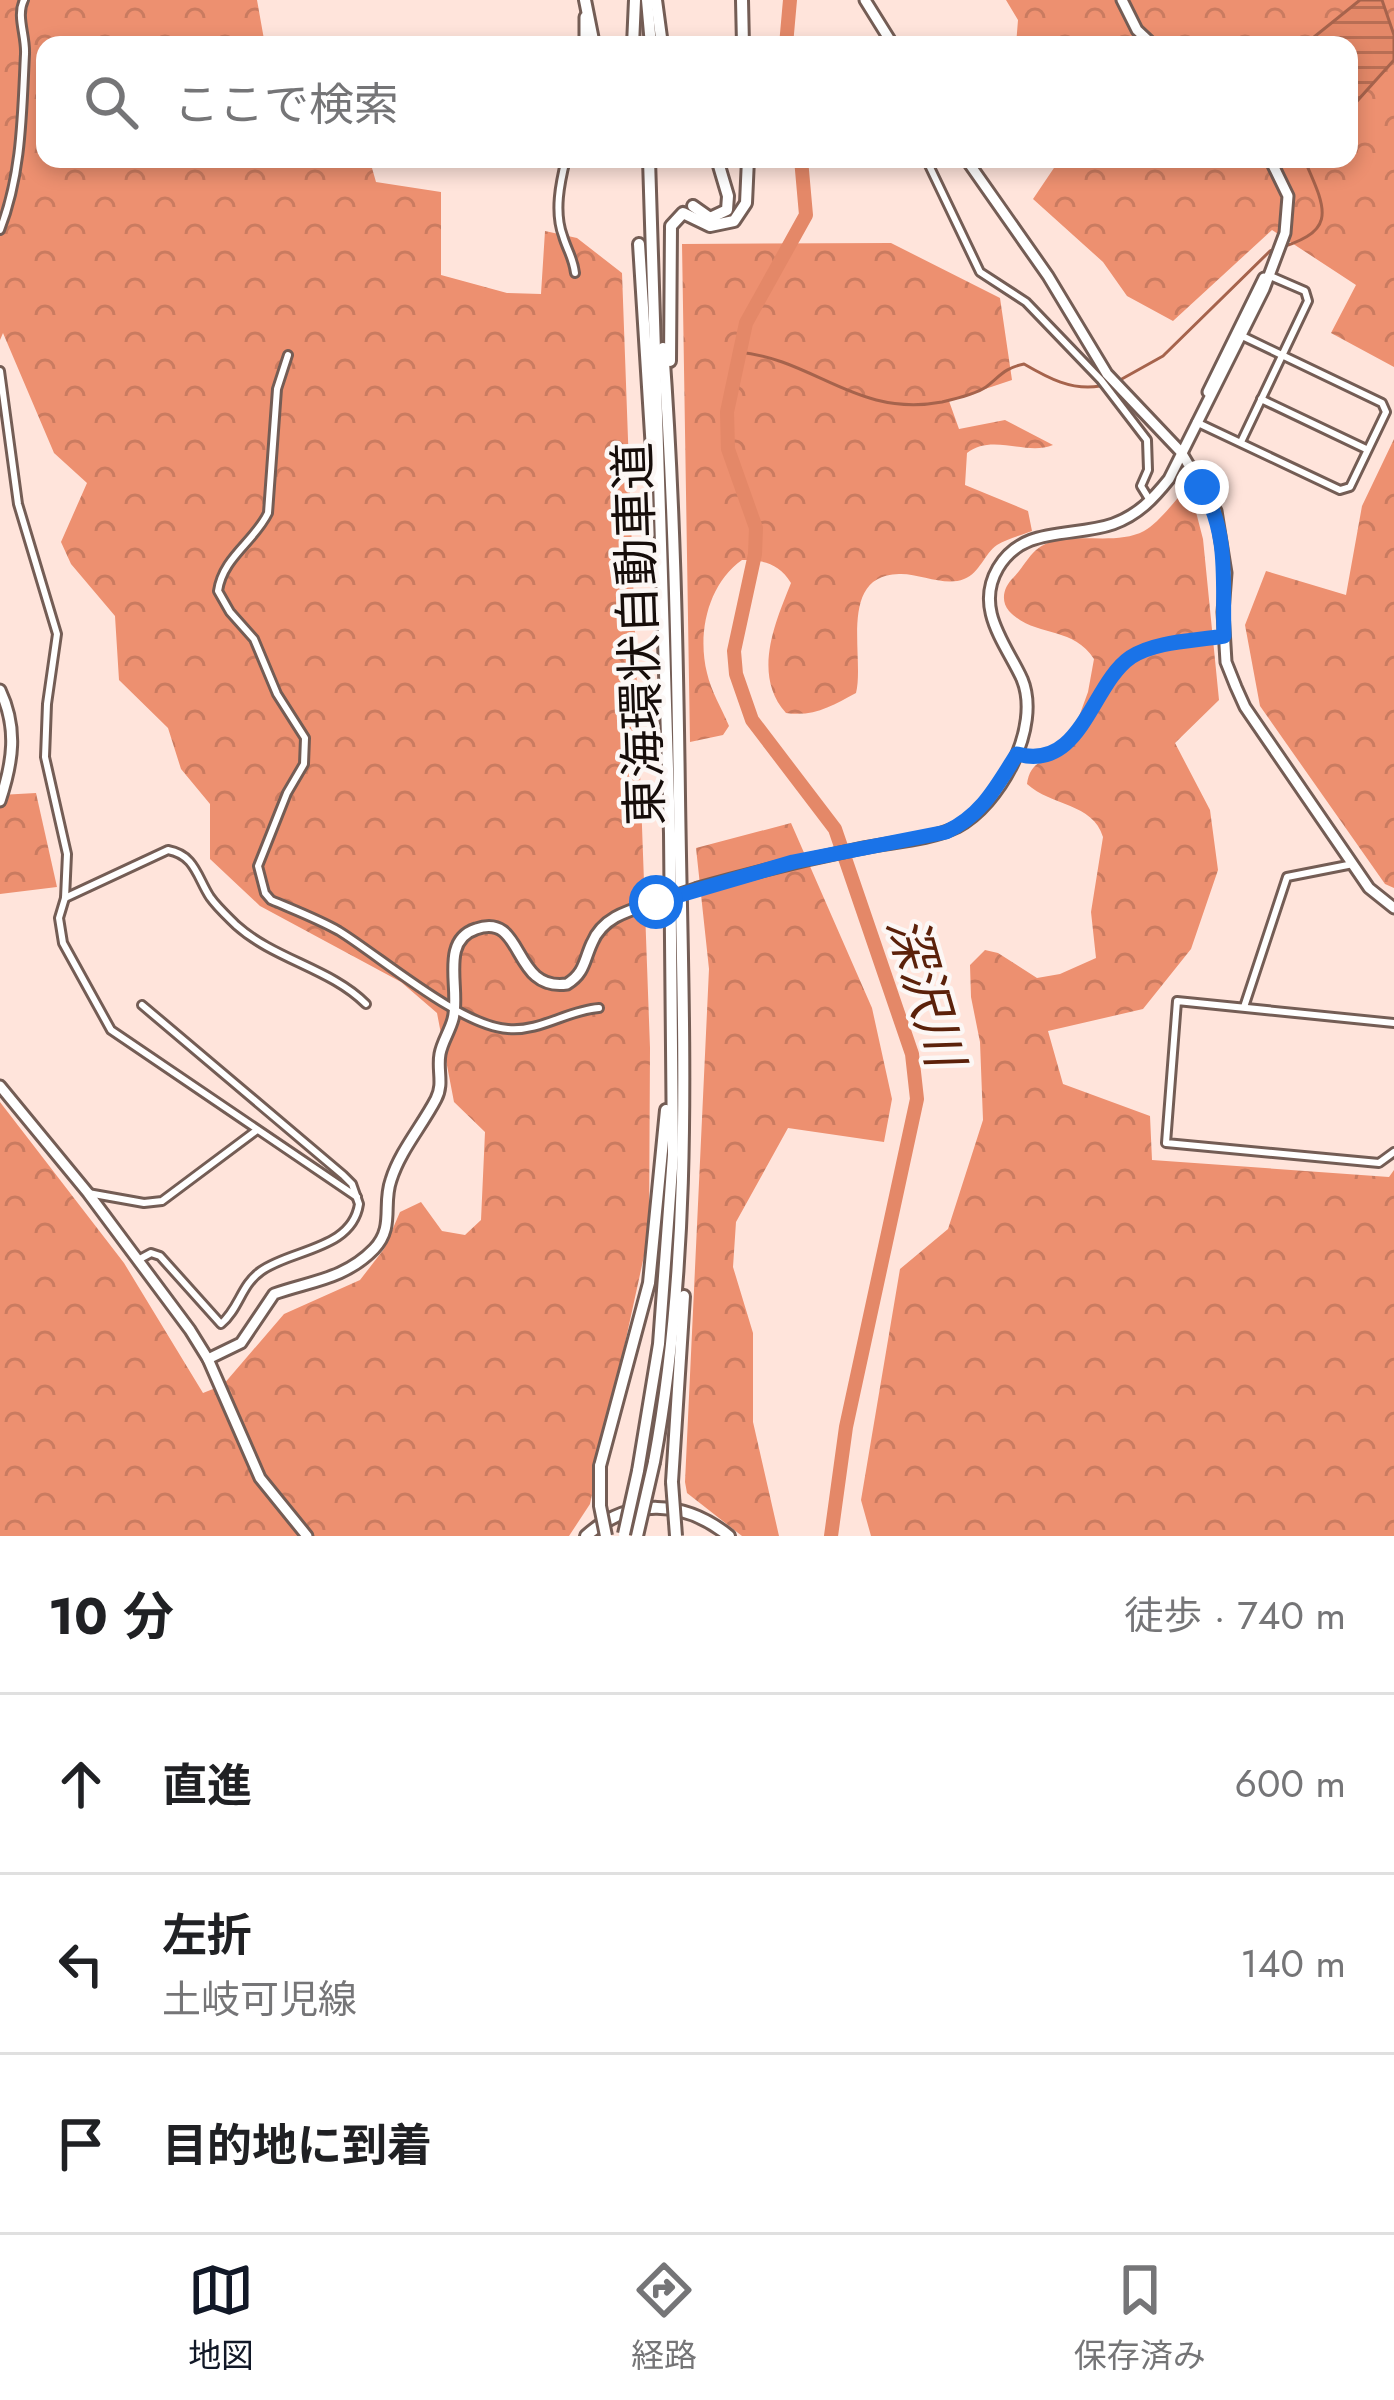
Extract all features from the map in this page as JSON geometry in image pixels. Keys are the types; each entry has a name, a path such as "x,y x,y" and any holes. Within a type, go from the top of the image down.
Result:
{"highway":[{"path":"585,0 589,36"},
{"path":"635,36 642,0"},
{"path":"642,0 647,36"},
{"path":"656,0 661,36"},
{"path":"742,0 742,36"},
{"name":"東海環状自動車道","path":"628,1535 654,1381 673,1156 652,168"},
{"name":"東海環状自動車道","path":"628,1535 654,1462 671,1359 683,1208 685,993 669,424 653,168"},
{"path":"693,206 710,218 727,210 720,168"},
{"path":"669,424 670,226 683,213 710,226 734,221 746,202 748,168"},
{"path":"639,244 663,575"},
{"path":"606,1536 600,1466 649,1282 662,1179 672,998"},
{"path":"676,1536 672,1482 685,1282 683,1208"},
{"path":"586,1536 608,1519 637,1508 666,1507 700,1516 729,1536"}],"street":[{"path":"0,230 16,172 23,116 26,47 20,14 24,0"},
{"path":"865,0 887,36"},
{"path":"1122,0 1143,36"},
{"path":"564,168 559,190 562,237 572,251 574,273"},
{"path":"930,168 980,272 1026,302 1119,395 1148,440 1151,454 1141,486 1152,500"},
{"path":"972,168 1048,276 1104,377"},
{"path":"208,1359 241,1343 274,1294 332,1279 380,1243 390,1213 390,1181 440,1088 440,1053 455,1009 454,951 471,930 483,926 508,934 526,970 547,984 568,984 585,966 592,943 606,923 622,912 793,862 946,832 976,816 1017,754 1029,718 1028,698 992,622 991,586 998,568 1021,544 1111,525 1152,500 1181,452 1280,246 1288,220 1288,196 1274,168"},
{"path":"1240,442 1307,301 1305,291 1268,274"},
{"path":"1196,422 1340,490 1350,487 1386,412 1382,403 1238,335"},
{"path":"288,355 277,389 268,513 232,557 218,591 254,639 277,694 305,738 304,764 276,819 258,866 259,877 271,900 342,933 455,1009 492,1027 510,1030 598,1007"},
{"path":"0,371 18,504 57,634 45,758 67,854 65,898"},
{"path":"1119,395 1181,452 1216,511 1223,542 1226,662 1245,707 1369,888 1394,908"},
{"path":"1261,399 1367,449"},
{"path":"1017,754 1029,757 1064,746 1129,658 1156,647 1224,636"},
{"path":"0,690 10,715 13,762 0,801"},
{"path":"357,1197 111,1030 60,933 59,907 76,890 167,850 176,851 188,858 209,895 240,928 268,949 340,984 366,1004"},
{"path":"1244,1007 1287,877 1353,864"},
{"path":"1394,1023 1177,1001 1166,1143 1379,1162 1394,1152"},
{"path":"138,1260 151,1253 160,1256 221,1324 232,1314 249,1280 265,1267 347,1231 358,1214 357,1197 343,1175 142,1005"},
{"path":"0,1086 88,1193 208,1359 260,1478 307,1536"},
{"path":"88,1193 162,1202 257,1130"}],"green space":[{"path":"0,0 257,0 263,36 36,36 36,168 372,168 376,182 441,192 441,275 507,293 541,294 545,231 577,238 622,273 650,1048 649,1233 590,1504 569,1536 0,1536 0,1102 124,1263 203,1393 223,1385 284,1314 360,1280 384,1249 400,1212 421,1202 442,1231 465,1235 481,1220 485,1132 454,1102 437,1013 401,982 260,906 210,859 210,804 181,769 168,728 119,680 115,616 71,564 61,542 87,483 54,453 3,333 0,340"},
{"path":"1006,0 1394,0 1394,367 1331,333 1356,285 1272,230 1173,321 1127,296 1103,262 1033,199 1054,168 1358,168 1358,36 1017,36 1018,20"},
{"path":"891,243 1000,298 1012,380 949,401 959,429 1005,420 1053,445 987,445 967,453 965,485 1028,511 1032,531 997,545 964,579 899,574 880,578 867,588 858,621 856,693 805,713 786,713 776,698 768,666 791,583 770,564 742,560 713,596 703,642 709,680 729,726 723,735 690,742 682,244"},
{"path":"1394,439 1394,888 1385,884 1260,706 1245,625 1266,571 1346,595 1362,506"},
{"path":"1189,485 1203,539 1219,700 1175,743 1210,810 1218,870 1191,949 1143,1009 1048,1031 1063,1084 1150,1116 1152,1160 1389,1177 1394,1170 1394,1536 871,1536 861,1500 900,1269 948,1229 983,1120 970,965 985,950 1037,978 1096,958 1091,912 1103,837 1090,817 1027,784 1035,766 1066,752 1088,692 1094,659 1075,641 1019,619 1006,607 1005,589 1047,543 1117,538 1144,531"},
{"path":"36,793 57,887 0,894 0,795"},
{"path":"791,823 872,1008 892,1099 884,1142 788,1128 736,1222 733,1267 753,1333 753,1422 779,1536 742,1536 687,1493 685,1482 709,969 696,848"}],"shaded area":[{"path":"1360,0 1382,0 1394,35 1394,60 1358,100 1358,36 1315,36"}],"waterway":[{"name":"深沢川","path":"787,36 790,0"},
{"name":"深沢川","path":"802,168 806,215 746,323 727,412 728,449 756,528 734,651 736,674 752,720 835,829 912,1054 917,1099 846,1427 831,1536"},
{"path":"1120,380 1163,356 1270,251 1317,228 1322,208 1308,168"},
{"path":"738,352 790,365 860,395 912,405 971,394 1024,364 1070,385 1100,386"}],"route":[{"path":"656,902 793,862 946,832 976,816 1017,754 1029,757 1064,746 1129,658 1156,647 1224,636 1223,542 1216,511 1202,487"}]}
